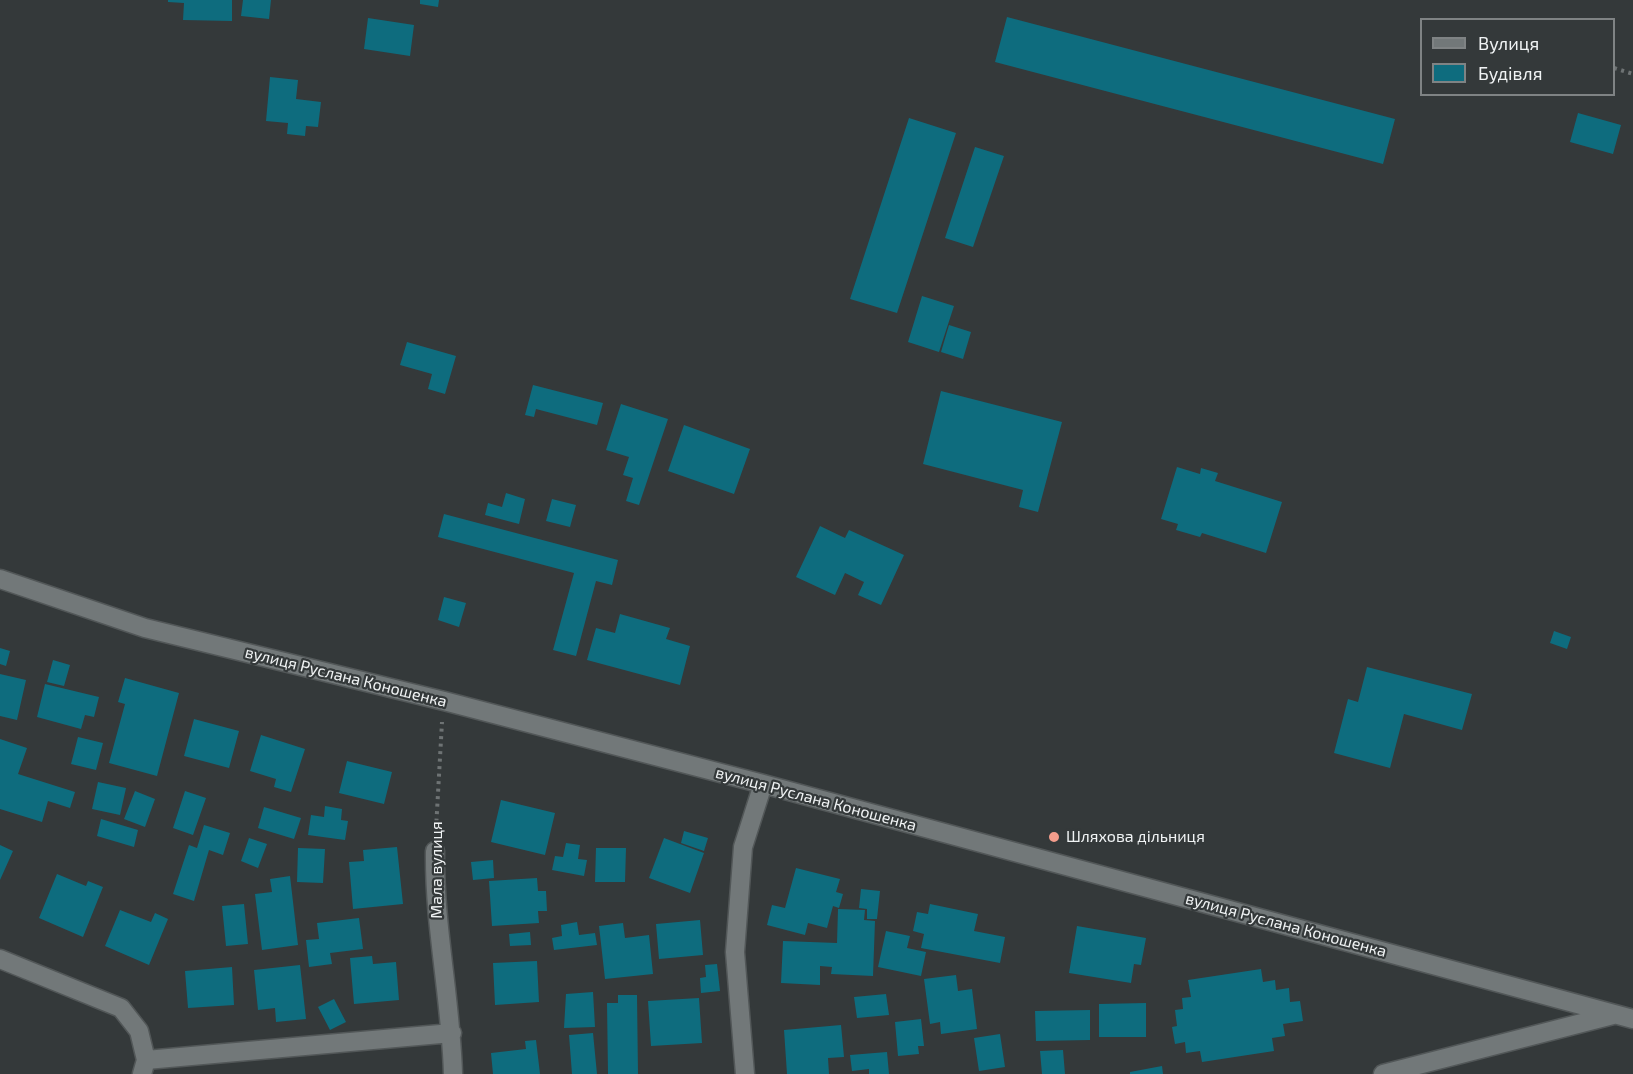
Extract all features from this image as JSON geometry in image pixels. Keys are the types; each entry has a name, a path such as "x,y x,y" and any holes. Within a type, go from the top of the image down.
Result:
{"street":[{"name":"вулиця Руслана Коношенка","path":"0,579 145,628 444,701 763,784 1625,1017"},
{"path":"745,1074 735,952 743,846 763,784"},
{"name":"Мала вулиця","path":"435,851 434,895 452,1033 453,1074"},
{"path":"0,959 121,1008 139,1031 144,1067 452,1033"},
{"path":"1383,1074 1625,1017"}],"path":[{"path":"1615,68 1633,74"},
{"name":"Мала вулиця","path":"435,851 444,701"}],"building":[{"path":"168,0 232,0 232,21 183,20 184,3 168,2"},
{"path":"243,0 271,0 269,19 241,16"},
{"path":"420,0 439,0 438,7 420,4"},
{"path":"1007,17 1395,119 1383,164 995,62"},
{"path":"368,18 414,25 410,56 364,49"},
{"path":"270,77 298,80 296,99 321,102 318,127 306,126 305,136 287,134 288,123 266,121"},
{"path":"1578,113 1621,125 1613,154 1570,142"},
{"path":"909,118 956,133 897,313 850,299"},
{"path":"975,147 1004,156 973,247 945,238"},
{"path":"922,296 954,306 939,352 908,342"},
{"path":"949,325 971,332 963,359 941,352"},
{"path":"407,342 456,356 445,394 428,389 432,374 400,365"},
{"path":"533,385 603,403 597,425 536,409 534,417 525,415"},
{"path":"941,391 1062,422 1038,512 1019,507 1023,490 923,464"},
{"path":"621,404 668,419 639,505 626,501 633,478 623,475 629,457 606,450"},
{"path":"684,425 750,449 734,494 668,471"},
{"path":"1177,467 1200,474 1201,468 1218,473 1215,481 1282,502 1266,553 1202,533 1200,537 1176,530 1178,524 1161,519"},
{"path":"506,493 525,499 519,524 485,515 488,503 502,507"},
{"path":"552,499 576,505 570,527 546,521"},
{"path":"444,514 618,560 612,585 596,581 576,656 553,650 574,573 438,537"},
{"path":"820,526 845,538 849,530 904,555 881,605 858,595 864,582 845,573 835,595 796,577"},
{"path":"444,597 466,603 459,627 438,620"},
{"path":"620,614 670,628 666,639 690,646 680,685 587,660 596,628 615,633"},
{"path":"1554,631 1571,637 1567,649 1550,643"},
{"path":"0,648 10,651 6,666 0,664"},
{"path":"53,660 70,665 64,686 47,682"},
{"path":"1367,667 1472,694 1462,730 1404,714 1390,768 1334,753 1348,699 1358,702"},
{"path":"0,674 26,680 17,720 0,716"},
{"path":"125,678 179,693 157,776 109,763 125,704 118,702"},
{"path":"45,684 99,697 94,717 85,715 81,729 37,717"},
{"path":"194,719 239,731 229,768 184,756"},
{"path":"261,735 305,749 291,792 274,787 276,779 250,771"},
{"path":"78,737 103,743 96,770 71,764"},
{"path":"0,739 27,748 18,774 75,792 70,808 48,801 42,822 0,809"},
{"path":"347,761 392,772 384,804 339,793"},
{"path":"98,782 126,788 120,815 92,809"},
{"path":"135,791 155,799 145,827 124,819"},
{"path":"185,791 206,798 193,835 173,828"},
{"path":"501,800 555,813 545,855 491,842"},
{"path":"325,806 342,809 341,820 348,821 345,840 308,835 311,815 324,817"},
{"path":"264,807 301,818 294,839 258,828"},
{"path":"101,819 138,830 134,847 97,836"},
{"path":"204,825 230,833 223,855 209,850 194,901 173,894 189,845 197,848"},
{"path":"684,831 708,838 704,851 681,843"},
{"path":"249,838 267,844 258,868 241,861"},
{"path":"664,838 704,853 690,893 649,878"},
{"path":"566,843 580,845 578,859 587,860 584,876 552,870 555,856 563,857"},
{"path":"0,845 13,851 0,880"},
{"path":"397,847 403,904 353,909 349,862 364,861 363,850"},
{"path":"298,848 325,849 323,883 297,882"},
{"path":"596,848 626,848 625,882 595,882"},
{"path":"493,860 494,878 473,880 471,862"},
{"path":"796,868 840,879 836,892 843,894 839,908 833,906 827,928 808,923 805,935 767,925 772,905 785,908"},
{"path":"57,874 86,886 88,881 103,887 83,937 39,918"},
{"path":"290,876 298,945 262,950 255,894 272,892 270,879"},
{"path":"537,878 538,891 546,891 547,911 538,911 539,923 492,926 489,881"},
{"path":"861,889 880,891 877,919 867,919 867,909 859,908"},
{"path":"244,904 248,944 226,946 222,906"},
{"path":"930,904 978,914 974,931 1005,937 1000,963 921,948 924,934 913,931 917,912 928,914"},
{"path":"838,909 865,910 864,920 875,921 873,976 831,974 832,967 820,966 820,985 781,983 783,941 837,943"},
{"path":"120,910 151,922 155,913 168,919 149,965 105,946"},
{"path":"359,918 363,949 330,953 332,964 309,967 306,940 319,939 317,923"},
{"path":"700,920 703,955 659,959 656,924"},
{"path":"577,922 579,935 595,933 597,945 554,950 552,938 562,936 561,925"},
{"path":"623,923 625,938 649,935 653,974 605,979 599,926"},
{"path":"1077,926 1146,938 1141,965 1134,964 1131,983 1069,973"},
{"path":"886,931 910,936 907,948 926,952 921,976 878,967"},
{"path":"530,932 531,945 510,946 509,934"},
{"path":"372,956 373,964 396,962 399,1000 354,1004 350,958"},
{"path":"537,961 539,1002 495,1005 493,963"},
{"path":"717,964 720,991 701,993 700,978 706,977 705,965"},
{"path":"300,965 306,1019 276,1022 275,1008 258,1010 254,970"},
{"path":"232,967 234,1005 188,1008 185,971"},
{"path":"1261,969 1263,982 1275,980 1276,990 1289,988 1290,1002 1300,1001 1303,1021 1283,1024 1285,1036 1272,1038 1274,1051 1202,1062 1200,1051 1186,1053 1185,1042 1175,1044 1172,1027 1177,1026 1175,1010 1183,1009 1182,998 1191,997 1188,980"},
{"path":"956,975 958,991 972,989 977,1029 941,1034 940,1022 930,1024 924,979"},
{"path":"593,992 595,1027 564,1028 566,994"},
{"path":"886,994 889,1015 857,1018 854,997"},
{"path":"618,995 637,995 638,1074 608,1074 607,1003 618,1003"},
{"path":"699,998 702,1043 651,1046 648,1001"},
{"path":"334,999 346,1022 330,1030 318,1007"},
{"path":"1146,1003 1146,1037 1099,1037 1099,1004"},
{"path":"1090,1010 1090,1040 1036,1041 1035,1011"},
{"path":"921,1019 924,1046 918,1046 919,1054 898,1056 895,1022"},
{"path":"841,1025 844,1057 828,1058 829,1074 787,1074 784,1030"},
{"path":"593,1033 597,1074 572,1074 569,1035"},
{"path":"1000,1034 1005,1067 979,1071 974,1038"},
{"path":"536,1040 540,1074 493,1074 491,1053 526,1049 525,1041"},
{"path":"1063,1050 1065,1074 1042,1074 1040,1051"},
{"path":"887,1052 889,1074 869,1074 869,1069 852,1071 850,1055"},
{"path":"1162,1066 1163,1074 1130,1074 1130,1072"}],"place":[{"name":"Шляхова дільниця","path":"1054,837"}]}
